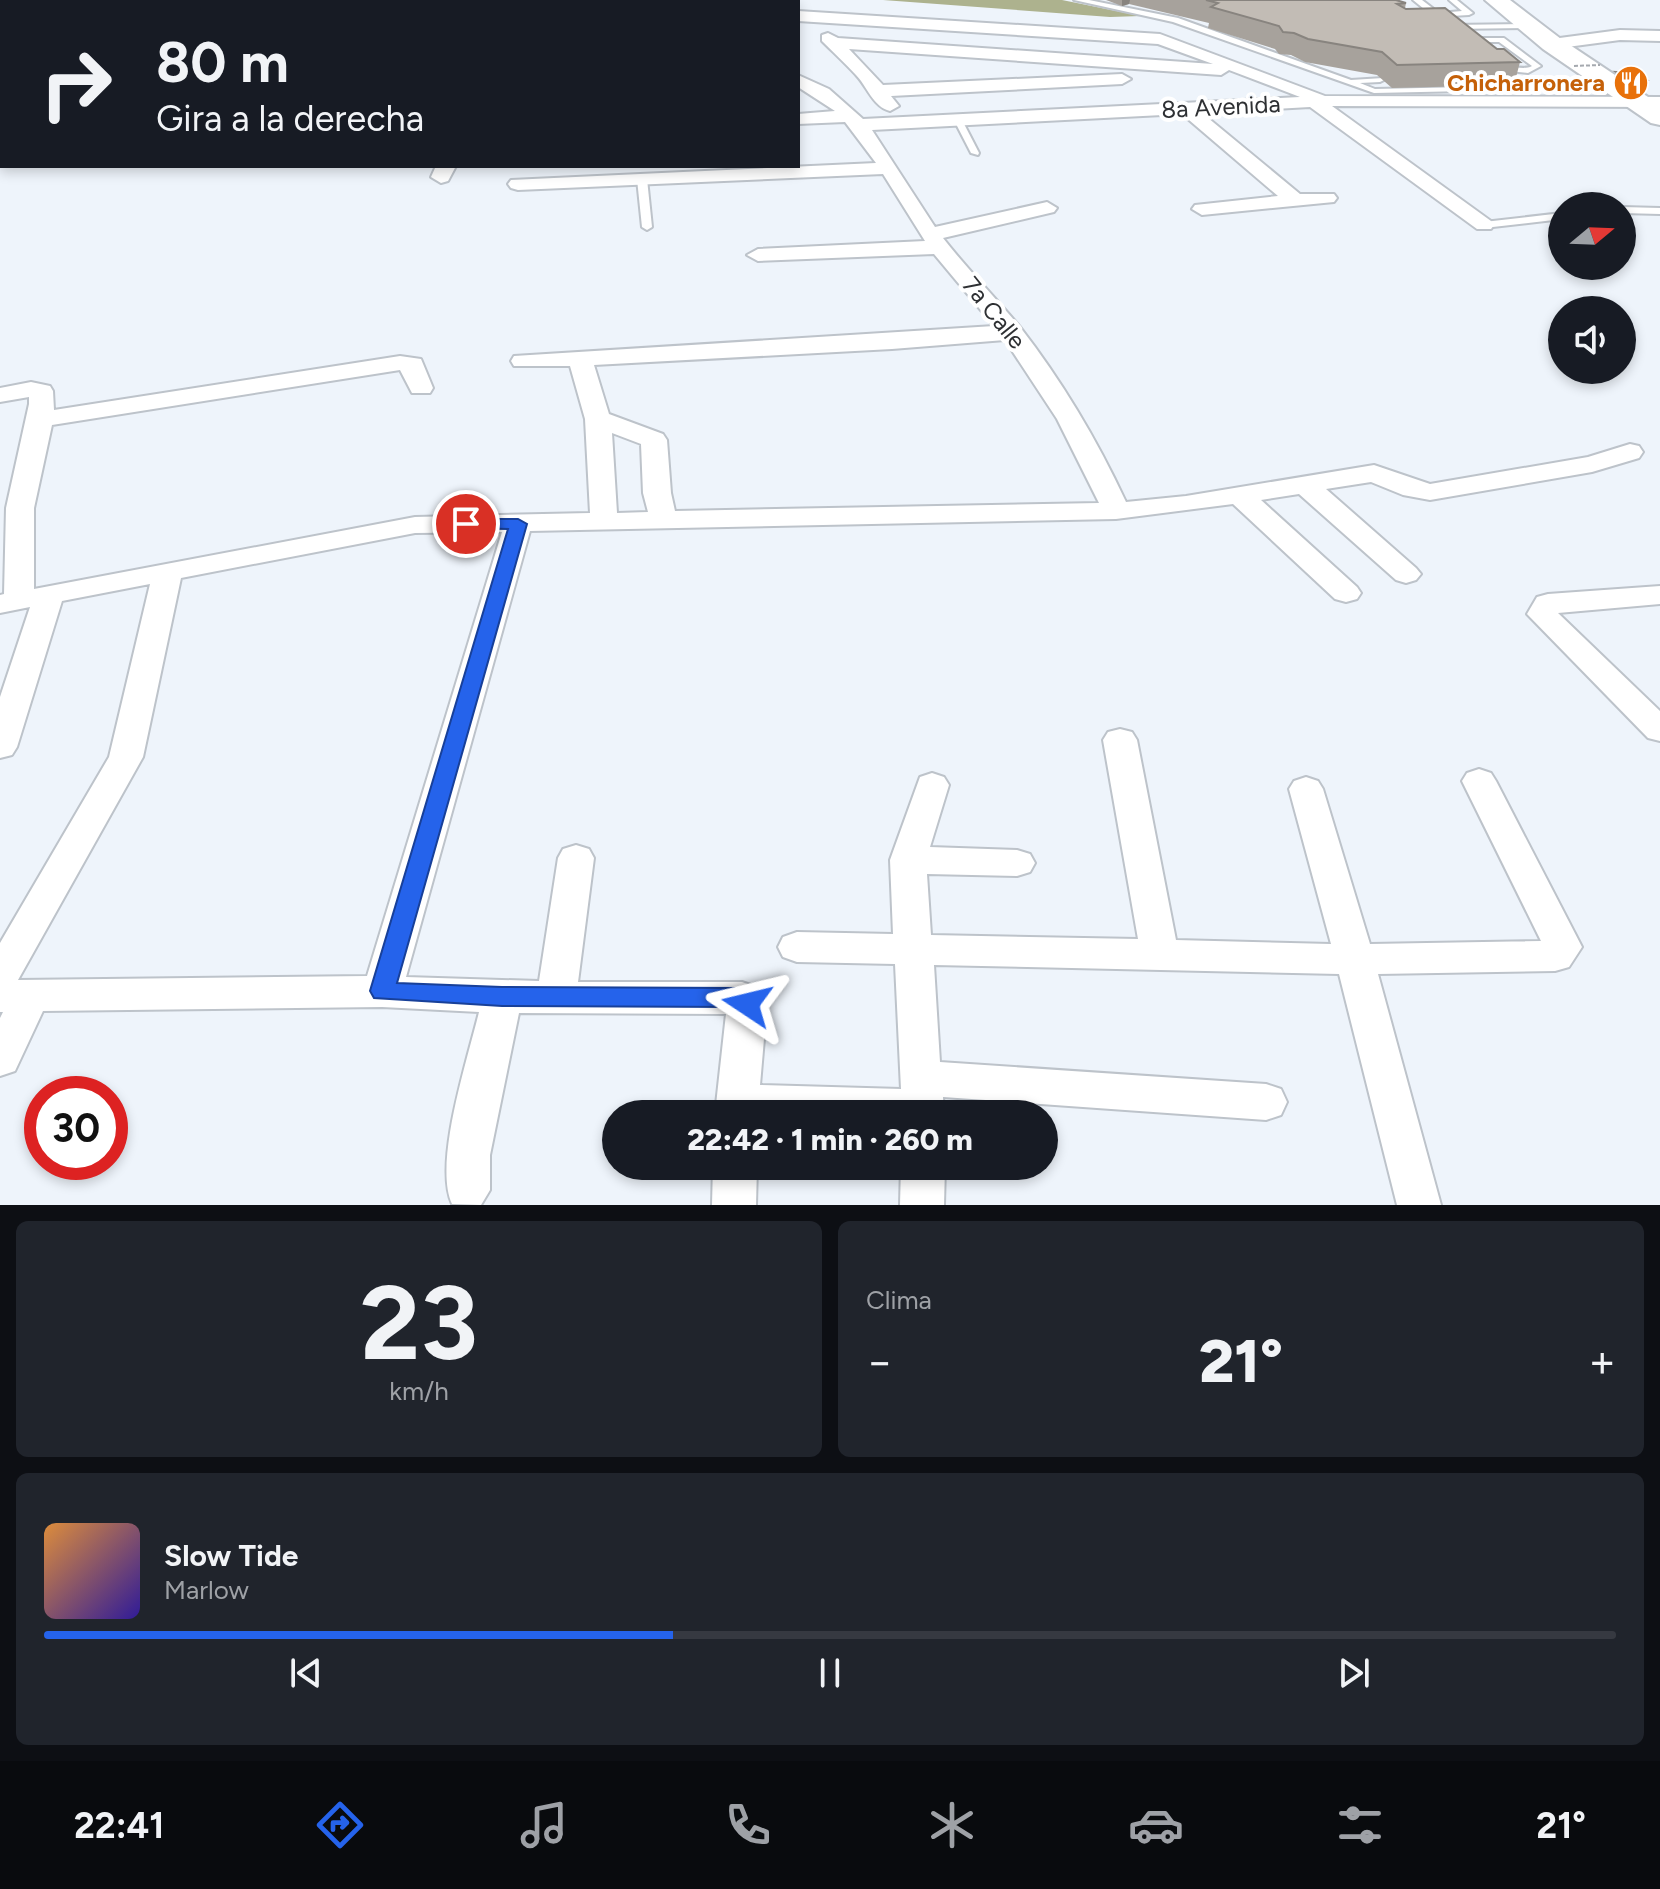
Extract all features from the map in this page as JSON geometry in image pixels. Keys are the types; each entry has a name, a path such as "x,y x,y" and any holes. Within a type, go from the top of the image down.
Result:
{"main road":[{"path":"1496,0 1565,55 1607,76 1648,102 1660,117"}],"street":[{"path":"800,16 834,43 862,71 875,91 907,122"},
{"path":"800,16 1160,39 1319,101 1484,225"},
{"path":"1565,55 1620,35 1660,33"},
{"path":"834,43 1242,71"},
{"path":"862,71 973,84"},
{"path":"875,91 1242,71"},
{"path":"800,81 816,87 853,120"},
{"name":"8a Avenida","path":"800,119 907,122 1319,101 1648,102"},
{"path":"1187,109 1296,201"},
{"name":"7a Calle","path":"853,120 890,168 935,241 1011,332 1061,404 1100,474 1116,511"},
{"path":"518,184 890,168"},
{"path":"1202,209 1327,198"},
{"path":"758,255 935,241 1047,208"},
{"path":"523,361 892,342 1011,332"},
{"path":"580,358 598,419 604,522"},
{"path":"42,419 400,363 412,364 421,388"},
{"path":"0,395 38,389 42,419 31,451 21,499 23,600 0,747"},
{"path":"598,419 654,440 657,493 664,521"},
{"path":"23,600 415,525 1116,511 1374,473 1413,489 1430,492 1592,464 1630,452"},
{"path":"1304,484 1406,574"},
{"path":"1239,495 1346,593"},
{"path":"382,991 518,524"},
{"path":"0,1059 10,990 126,757 168,570"},
{"path":"1653,601 1548,603 1542,614 1660,730"},
{"path":"1120,740 1160,957"},
{"path":"797,947 1160,957 1355,959 1555,956 1563,947 1479,781"},
{"path":"932,785 908,860 922,1100 1035,1088 1185,1094 1266,1102"},
{"path":"1306,789 1355,959 1419,1205"},
{"path":"556,997 576,858"},
{"path":"908,860 1017,863"},
{"path":"10,990 382,991 502,997 742,998 747,1004 737,1100"},
{"path":"468,1190 468,1155 502,997"},
{"path":"734,1205 735,1180"},
{"path":"922,1205 923,1180"}],"lane":[{"path":"1078,0 1175,20 1342,81 1385,92 1607,76"},
{"path":"1417,0 1437,15 1469,13 1453,0"},
{"path":"1441,27 1529,26"},
{"path":"1452,27 1479,49"},
{"path":"1467,40 1506,42 1537,68 1507,70 1490,58"},
{"path":"1342,81 1380,80"},
{"path":"958,120 975,153"},
{"path":"642,179 647,227"},
{"path":"1636,210 1660,211"},
{"path":"1484,225 1548,218"}],"path":[{"path":"1565,55 1607,76"}],"green space":[{"path":"883,0 1062,0 1141,16 1110,17"}],"building":[{"path":"1206,0 1396,0 1406,3 1397,4 1406,9 1445,8 1497,49 1504,49 1520,62 1397,65 1382,52 1283,32 1279,26 1211,7 1218,3"},
{"path":"1616,72 1638,73 1647,80 1630,81"}],"place":[{"name":"Chicharronera","path":"1631,83"}],"route":[{"path":"466,524 518,524 382,991 502,997 742,998 747,1004"}]}
